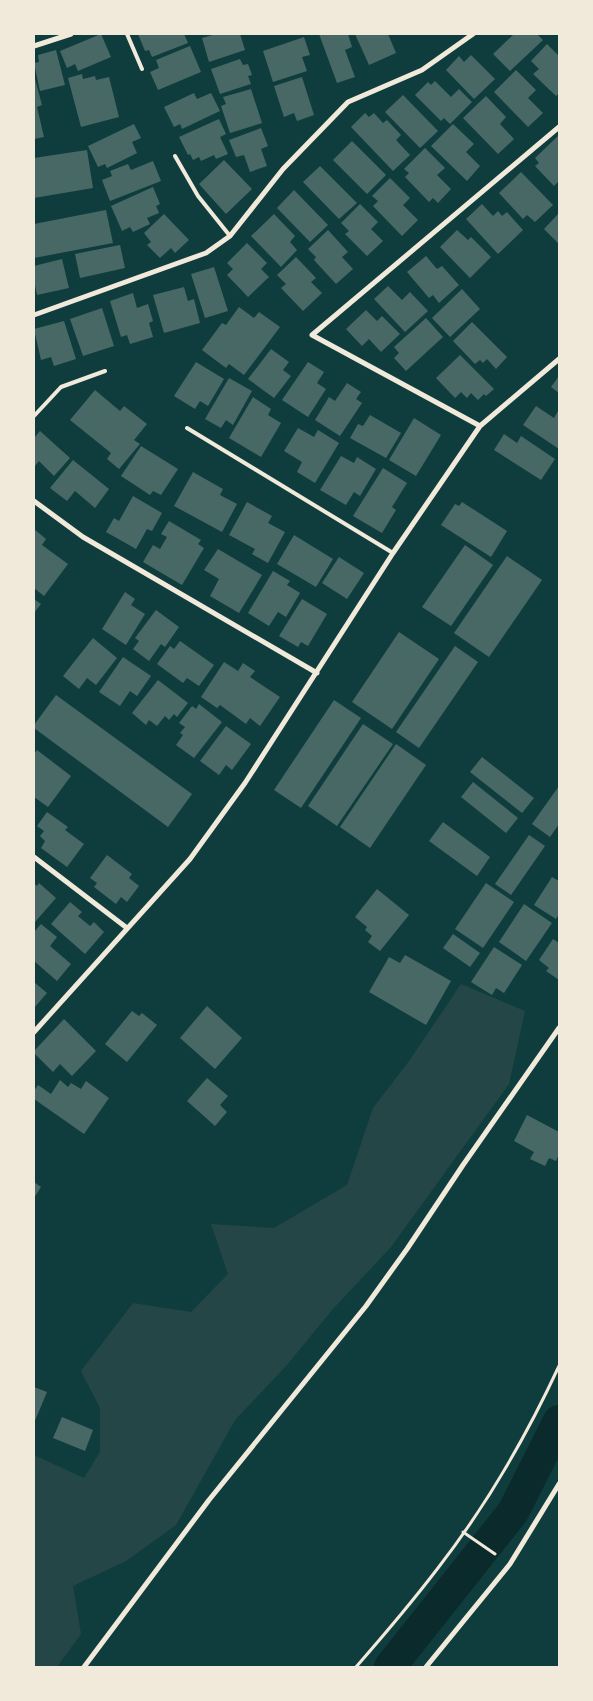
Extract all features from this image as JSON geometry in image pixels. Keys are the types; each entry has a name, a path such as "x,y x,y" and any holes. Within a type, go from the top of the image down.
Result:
{"street":[{"path":"34,46 71,34"},
{"path":"34,315 206,253 230,236 282,169 348,102 422,70 473,34"},
{"path":"480,426 312,335 559,128"},
{"path":"34,1032 190,859 245,783 393,553 480,426 559,358"},
{"path":"34,501 82,537 317,673"},
{"path":"34,857 126,928"},
{"path":"84,1667 210,1500 366,1306 559,1028"},
{"path":"426,1667 510,1564 559,1484"}],"lane":[{"path":"127,34 142,70"},
{"path":"175,156 198,196 230,236"},
{"path":"34,416 61,386 106,371"},
{"path":"187,428 393,553"}],"path":[{"path":"356,1667 392,1626 464,1532 511,1458 543,1400 559,1366"},
{"path":"464,1532 502,1559"}],"shaded area":[{"path":"461,984 525,1011 509,1084 391,1247 333,1309 286,1366 235,1420 176,1525 126,1561 73,1586 81,1634 57,1667 34,1667 34,1455 84,1478 100,1452 100,1408 81,1371 133,1303 191,1312 228,1274 211,1224 274,1228 347,1185 373,1108 409,1061"}],"building":[{"path":"101,34 111,57 78,71 75,64 67,68 60,51"},
{"path":"138,34 184,34 188,43 152,57 149,50 145,51"},
{"path":"216,34 240,34 245,50 209,62 202,38"},
{"path":"319,34 348,34 352,47 345,50 355,77 337,83"},
{"path":"355,34 388,34 396,53 369,65"},
{"path":"514,34 537,34 543,40 510,71 493,54"},
{"path":"304,37 310,55 302,57 307,71 273,82 263,51"},
{"path":"547,44 559,56 559,93 556,96 533,74 539,69 531,61"},
{"path":"190,46 201,72 158,90 150,72 159,68 156,60"},
{"path":"56,50 65,85 40,91 34,63 39,62 38,55"},
{"path":"471,55 495,79 474,99 446,70 459,56 464,62"},
{"path":"240,59 243,65 248,64 252,75 248,76 251,84 220,94 211,69"},
{"path":"516,70 536,90 528,98 543,113 528,127 494,92"},
{"path":"82,74 83,79 95,76 96,80 109,77 119,117 81,127 68,78"},
{"path":"302,77 314,115 297,121 294,113 284,117 274,86"},
{"path":"34,79 42,105 37,107 44,137 34,139"},
{"path":"435,81 451,97 459,89 472,102 450,124 444,118 441,121 415,95 428,82 431,85"},
{"path":"251,89 262,123 230,133 221,106 226,104 223,97"},
{"path":"194,93 197,99 211,93 220,111 182,129 180,124 174,127 164,107"},
{"path":"403,95 438,131 420,148 385,112"},
{"path":"486,96 506,117 500,124 514,139 498,154 463,118"},
{"path":"365,113 369,117 374,113 383,123 387,120 401,135 396,140 410,155 393,171 351,127"},
{"path":"219,119 226,134 220,137 228,154 216,159 214,155 201,161 199,157 193,160 190,154 188,155 179,137"},
{"path":"134,124 141,138 132,142 137,153 107,168 105,164 98,167 88,146"},
{"path":"453,124 474,144 466,152 480,166 467,181 431,146"},
{"path":"261,128 268,146 261,149 267,166 250,172 244,155 236,157 229,140"},
{"path":"558,136 559,181 554,186 535,166 539,163 535,158"},
{"path":"352,141 386,175 367,194 333,160"},
{"path":"425,148 445,168 437,175 451,189 438,203 433,198 429,202 405,177 409,173 404,169"},
{"path":"87,150 93,188 34,198 34,158"},
{"path":"224,160 252,189 226,214 199,184"},
{"path":"153,161 161,181 110,201 102,180 112,176 110,171 128,164 131,170"},
{"path":"320,166 357,203 339,219 303,182"},
{"path":"521,172 553,205 535,222 527,215 523,219 499,193"},
{"path":"390,178 410,198 403,205 418,220 402,236 373,206 378,201 372,196"},
{"path":"153,187 160,204 156,206 159,213 147,218 150,224 133,232 130,227 122,231 111,206"},
{"path":"294,190 328,225 310,242 277,208"},
{"path":"360,204 378,222 371,229 383,241 367,256 345,234 349,231 341,223"},
{"path":"482,204 493,216 498,211 502,216 507,212 523,230 498,254 466,219"},
{"path":"106,210 113,243 34,258 34,224"},
{"path":"559,213 559,244 544,229"},
{"path":"164,214 189,240 175,253 171,248 160,258 147,245 151,242 144,233"},
{"path":"274,214 295,236 290,242 297,250 281,267 251,236"},
{"path":"328,230 348,252 342,257 353,269 336,284 314,260 316,257 308,249"},
{"path":"457,230 468,240 471,237 491,257 470,278 440,247"},
{"path":"247,243 267,263 261,269 269,277 248,297 227,275 233,269 227,263"},
{"path":"120,245 125,268 80,278 75,254"},
{"path":"426,256 437,269 442,266 459,285 439,303 433,295 429,298 407,272"},
{"path":"296,257 316,278 311,282 322,293 303,311 281,288 286,284 277,275"},
{"path":"62,259 69,288 37,295 34,266"},
{"path":"214,267 228,311 205,318 191,274"},
{"path":"388,286 402,300 410,292 428,311 405,332 374,299"},
{"path":"184,287 188,301 194,299 200,323 164,333 153,295"},
{"path":"462,289 480,309 450,337 432,318"},
{"path":"133,293 137,308 148,304 153,321 149,323 153,337 130,344 127,335 121,337 110,301"},
{"path":"239,307 254,318 259,312 280,327 244,375 229,364 226,368 202,350 222,323 226,325"},
{"path":"102,308 114,346 83,356 70,319"},
{"path":"366,310 377,321 382,316 400,334 381,352 369,339 362,346 346,329"},
{"path":"426,318 443,337 406,371 394,358 399,353 394,347"},
{"path":"64,321 76,359 54,366 51,357 41,360 34,329"},
{"path":"472,322 507,357 496,369 487,359 483,363 480,360 475,364 453,341"},
{"path":"271,349 289,362 283,370 291,376 274,398 248,379"},
{"path":"460,355 494,389 486,396 484,394 478,400 471,393 467,398 461,392 455,398 436,378"},
{"path":"196,362 224,379 208,406 200,401 195,409 174,396"},
{"path":"308,362 324,372 317,383 326,389 308,417 282,400"},
{"path":"559,376 559,393 551,387"},
{"path":"229,378 252,391 233,425 226,420 221,428 205,419"},
{"path":"347,383 361,392 356,399 362,403 340,436 315,420 329,397 335,401"},
{"path":"95,390 120,411 124,406 147,424 134,440 140,444 119,469 107,459 111,453 70,420"},
{"path":"253,397 271,409 268,415 281,423 261,457 229,438"},
{"path":"536,406 554,418 559,412 559,449 523,425"},
{"path":"370,415 401,433 386,458 350,438 358,424 363,426"},
{"path":"414,418 441,435 416,476 389,460"},
{"path":"298,428 314,437 318,430 339,443 315,483 297,472 302,462 284,451"},
{"path":"40,431 70,458 54,476 39,461 34,467 34,438"},
{"path":"504,434 517,443 521,436 555,459 541,480 494,450"},
{"path":"141,446 178,469 161,495 153,491 150,495 121,476"},
{"path":"341,456 354,463 357,457 376,469 360,496 354,492 346,505 320,490"},
{"path":"73,460 109,489 95,508 75,491 67,501 50,488"},
{"path":"383,468 407,483 392,507 396,510 382,533 353,516"},
{"path":"193,472 223,489 220,495 237,504 222,532 174,506"},
{"path":"133,496 162,513 152,531 147,529 136,549 106,532 114,518 119,521"},
{"path":"247,502 272,516 268,523 285,532 268,563 252,554 255,549 229,535"},
{"path":"462,502 507,531 491,557 441,525 455,504 459,506"},
{"path":"169,521 201,540 198,544 204,548 182,585 143,562 153,545 160,549 167,537 161,534"},
{"path":"34,529 46,539 42,545 68,564 44,596 34,588"},
{"path":"294,535 333,559 316,587 277,564"},
{"path":"465,545 493,565 451,626 422,607"},
{"path":"218,549 262,575 239,613 210,596 219,579 204,570"},
{"path":"507,556 542,580 489,657 454,633"},
{"path":"339,557 364,573 347,599 322,583"},
{"path":"273,571 290,581 287,585 300,593 286,617 278,612 269,626 248,613"},
{"path":"125,592 135,599 131,605 145,614 126,645 102,629"},
{"path":"34,599 41,604 34,613"},
{"path":"302,599 327,614 308,646 301,642 298,647 279,636"},
{"path":"156,610 179,627 165,647 161,644 149,661 133,649 139,641 135,638"},
{"path":"399,632 439,659 392,729 352,702"},
{"path":"93,638 117,658 96,685 87,678 79,689 63,676"},
{"path":"180,641 214,665 199,686 187,678 183,683 157,664 170,646 174,649"},
{"path":"455,646 478,662 419,748 396,732"},
{"path":"123,657 151,676 137,696 130,691 120,706 99,692"},
{"path":"224,662 238,671 243,663 255,671 250,677 280,697 260,726 250,718 246,724 220,705 217,708 201,697"},
{"path":"158,680 188,703 177,717 174,714 169,720 165,716 157,726 149,720 146,725 132,713"},
{"path":"56,695 192,794 168,827 34,728 34,725"},
{"path":"334,700 361,718 301,808 274,790"},
{"path":"199,704 222,722 194,758 176,745 183,735 180,733 185,727 179,723 192,706 196,709"},
{"path":"363,724 393,744 337,826 308,806"},
{"path":"226,726 251,744 232,770 226,765 219,775 200,761"},
{"path":"396,744 426,765 370,848 340,827"},
{"path":"37,750 71,776 48,807 34,797 34,754"},
{"path":"482,757 534,798 522,813 470,772"},
{"path":"473,782 518,818 506,833 461,797"},
{"path":"559,786 559,824 550,837 532,824"},
{"path":"47,812 68,827 65,830 84,844 67,867 41,848 45,841 40,836 44,831 37,826"},
{"path":"443,822 490,857 477,876 429,841"},
{"path":"529,835 545,846 511,895 495,884"},
{"path":"107,855 132,874 129,878 139,886 127,902 121,897 116,904 94,887 97,883 90,878"},
{"path":"552,877 559,881 559,914 556,919 534,905"},
{"path":"34,883 37,886 39,883 56,898 35,922 34,920"},
{"path":"486,883 514,902 483,948 455,929"},
{"path":"377,889 409,915 380,951 368,942 372,936 365,930 367,927 355,917"},
{"path":"70,902 82,912 78,916 90,926 94,922 104,932 85,954 51,924"},
{"path":"524,904 552,923 526,961 499,942"},
{"path":"41,924 57,937 50,946 71,964 57,981 34,961 34,932"},
{"path":"453,934 480,953 470,967 443,948"},
{"path":"553,939 559,943 559,980 546,971 549,968 539,960"},
{"path":"494,947 522,965 504,993 496,988 492,995 471,982"},
{"path":"405,955 451,981 426,1025 369,992 389,957 400,963"},
{"path":"34,982 47,993 34,1008"},
{"path":"207,1006 242,1038 215,1069 180,1038"},
{"path":"132,1011 139,1016 142,1013 157,1025 127,1062 105,1044"},
{"path":"64,1019 96,1051 72,1076 60,1064 53,1072 34,1053"},
{"path":"207,1078 228,1096 220,1105 227,1112 215,1126 187,1101"},
{"path":"60,1080 68,1087 71,1083 81,1089 86,1081 109,1098 84,1134 34,1099 34,1091 38,1085 51,1094"},
{"path":"527,1115 559,1132 559,1154 556,1161 549,1158 545,1166 530,1159 534,1152 514,1141"},
{"path":"34,1182 41,1187 34,1198"},
{"path":"34,1387 47,1392 34,1423"},
{"path":"62,1417 93,1430 85,1451 53,1438"}],"waterway":[{"path":"390,1667 513,1512 559,1421"}]}
